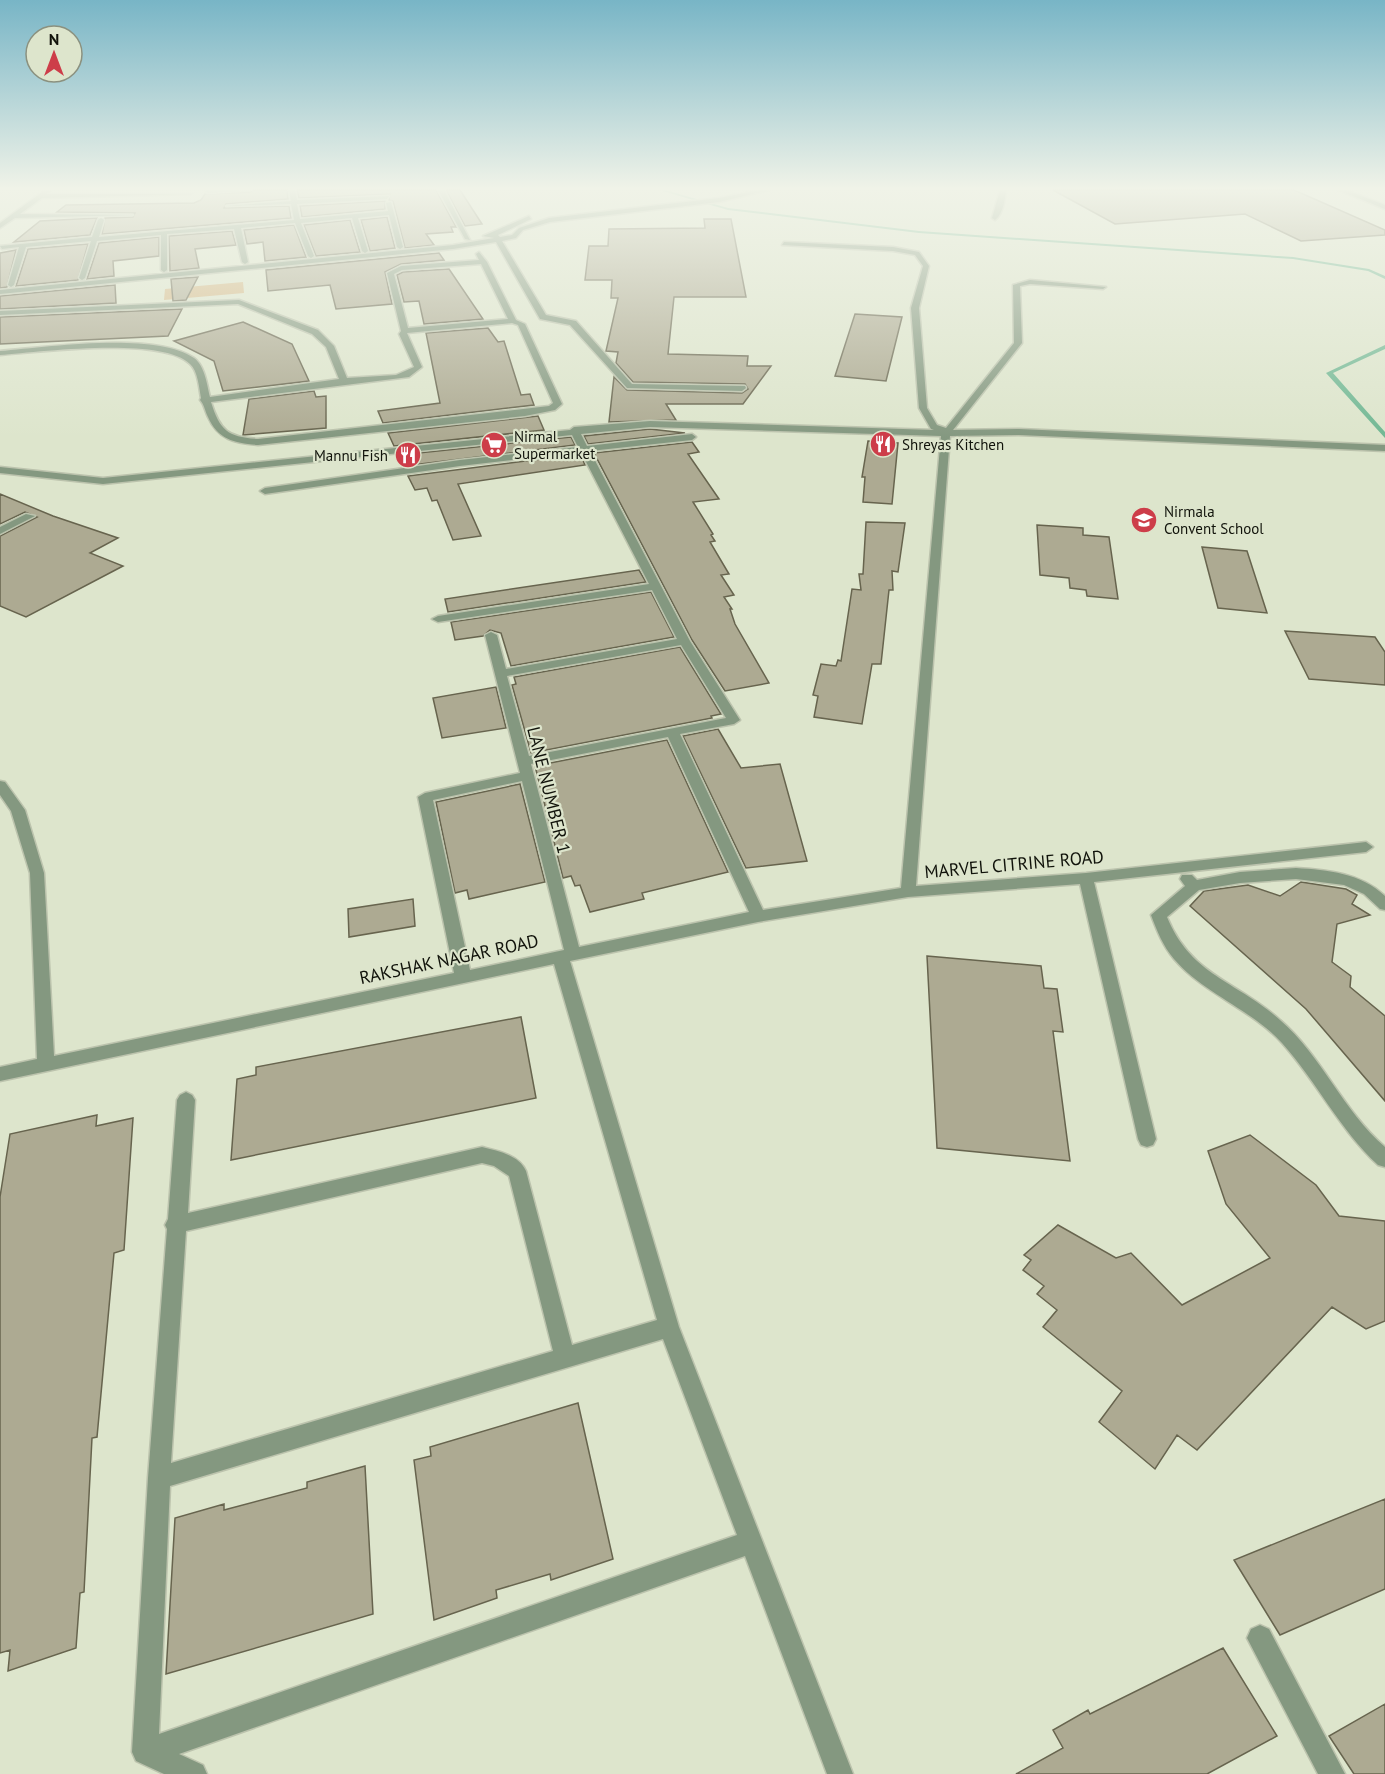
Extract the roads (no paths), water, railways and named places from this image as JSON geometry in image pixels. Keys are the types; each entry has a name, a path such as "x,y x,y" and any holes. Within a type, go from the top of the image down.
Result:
{"street":[{"path":"11,285 15,273"},
{"path":"82,278 83,273"},
{"path":"0,286 135,273"},
{"path":"0,292 181,273"},
{"path":"204,400 344,381 406,376 416,371 418,367 403,334 405,331 390,273"},
{"path":"489,273 513,321"},
{"path":"518,273 543,317 573,323 630,386 742,388"},
{"path":"924,273 915,308 922,408 933,427 946,432"},
{"path":"946,432 1018,343 1016,285 1030,282 1103,287"},
{"path":"0,313 239,302 315,332 330,346 344,381"},
{"path":"0,353 114,347 161,350 194,361 198,369 204,400 221,432 229,438 258,442 525,412 552,408 558,404 521,324 513,321 405,331"},
{"path":"525,412 535,434"},
{"path":"0,470 104,481 535,434 650,424 1018,432 1385,448"},
{"path":"523,761 734,720 684,641 574,430"},
{"name":"MARVEL CITRINE ROAD","path":"946,432 908,892 1086,878 1366,847"},
{"path":"265,491 583,447 692,437"},
{"path":"0,531 30,516"},
{"path":"438,619 655,586"},
{"name":"LANE NUMBER 1","path":"491,635 527,776 567,955 669,1327 840,1774"},
{"path":"501,673 684,641"},
{"path":"672,732 758,916"},
{"path":"463,976 425,797 527,776"},
{"path":"0,785 18,810 37,873 46,1064"},
{"path":"1177,868 1194,886"},
{"path":"1385,905 1377,894 1347,879 1313,872 1226,878 1194,886 1159,915 1165,937 1189,968 1229,992 1275,1025 1307,1062 1344,1115 1385,1159"},
{"path":"1086,878 1147,1139"},
{"name":"RAKSHAK NAGAR ROAD","path":"0,1074 758,916 908,892"},
{"path":"145,1752 159,1478 175,1225 186,1100"},
{"path":"175,1225 482,1155 499,1159 517,1171 565,1358"},
{"path":"159,1478 669,1327"},
{"path":"145,1752 752,1542"},
{"path":"1260,1638 1332,1774"},
{"path":"145,1752 194,1774"}],"waterway":[{"path":"1375,273 1385,278"},
{"path":"1385,347 1329,373 1385,436"}],"place":[{"name":"Shreyas Kitchen","path":"883,444"},
{"name":"Nirmal Supermarket","path":"494,445"},
{"name":"Mannu Fish","path":"408,455"},
{"name":"Nirmala Convent School","path":"1144,520"}]}
